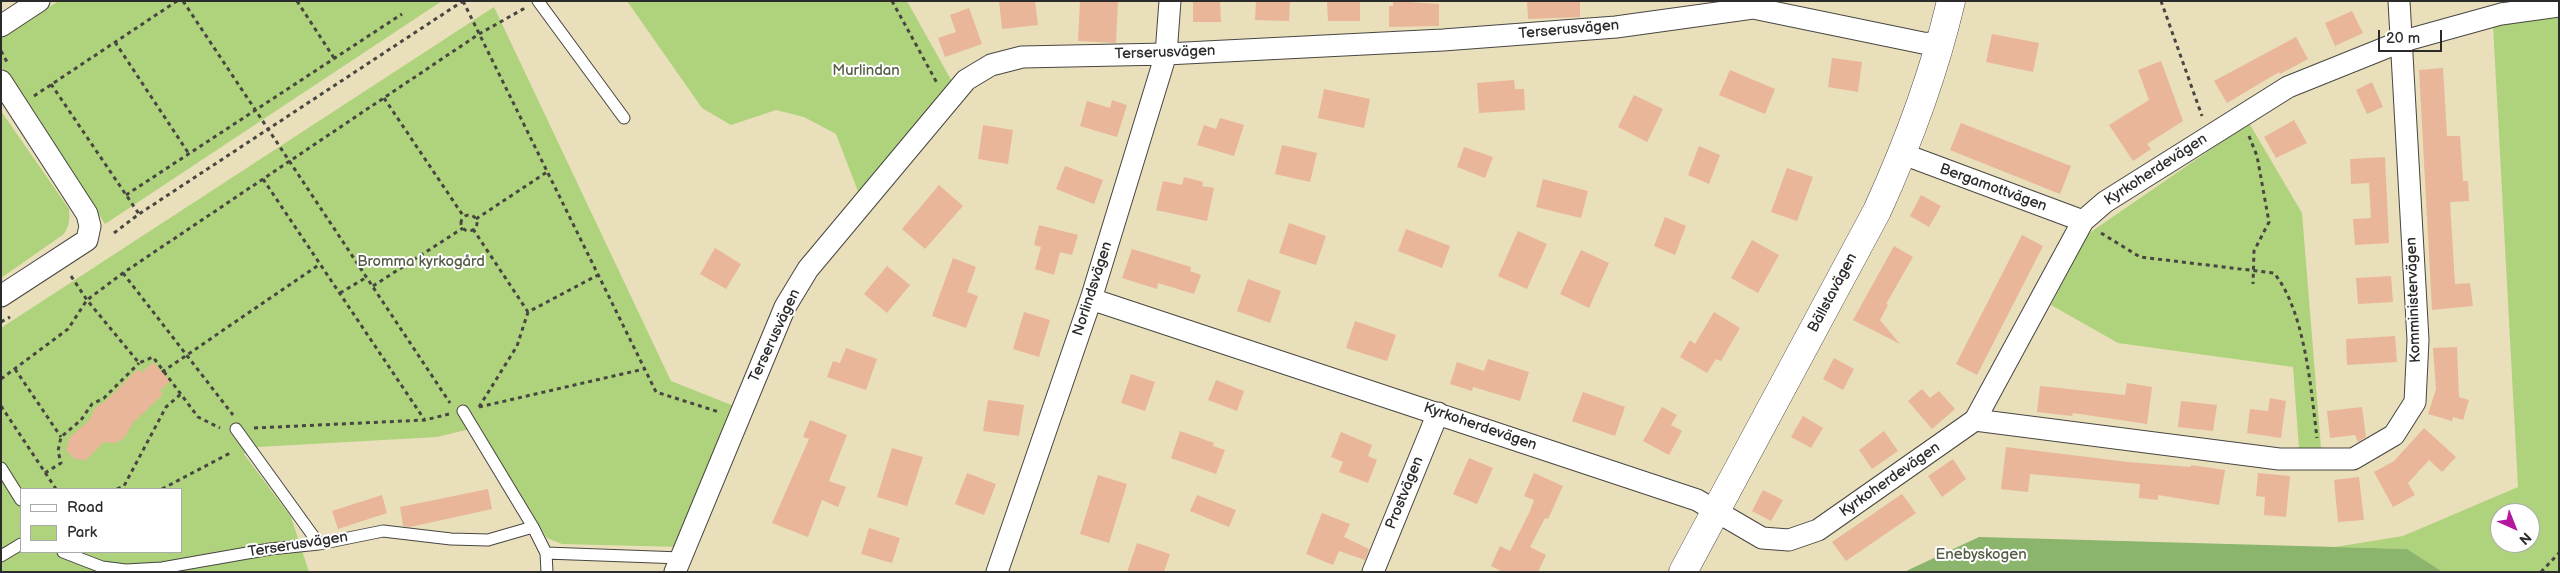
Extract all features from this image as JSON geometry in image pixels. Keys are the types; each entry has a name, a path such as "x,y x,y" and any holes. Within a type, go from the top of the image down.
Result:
{"street":[{"path":"1,26 39,1"},
{"name":"Norlindsvägen","path":"997,572 1091,299 1166,54 1170,1"},
{"name":"Bällstavägen","path":"1683,572 1878,211 1903,154 1941,44 1951,1"},
{"name":"Komministervägen","path":"1975,420 2279,458 2353,458 2394,435 2415,402 2418,340 2399,1"},
{"name":"Kyrkoherdevägen","path":"1091,299 1697,500 1762,538 1789,540 1818,530 1975,420 2083,221 2105,202 2288,87 2400,42 2501,14 2559,6"},
{"name":"Terserusvägen","path":"678,565 785,307 808,269 948,104 966,80 990,65 1022,57 1166,54 1442,40 1616,27 1753,8 1923,43 1941,44"},
{"path":"1,81 87,214 90,226 87,240 1,296"},
{"name":"Bergamottvägen","path":"1903,154 2083,221"},
{"name":"Prostvägen","path":"1373,572 1438,413"}],"lane":[{"path":"533,4 624,118"},
{"path":"463,411 533,527 546,553 547,572"},
{"path":"236,429 319,544"},
{"path":"1,468 20,498"},
{"name":"Terserusvägen","path":"66,553 102,566 126,570 162,568 270,549 319,544 383,531 451,539 488,540 533,527"},
{"path":"1,556 20,545"},
{"path":"546,553 678,565"}],"path":[{"path":"29,99 177,1"},
{"path":"183,1 450,403 463,411"},
{"path":"297,1 334,58"},
{"path":"114,233 139,214 463,1 656,392 714,410 737,422"},
{"path":"892,1 948,104"},
{"path":"2161,1 2210,136"},
{"path":"1,378 68,329 87,300 123,273 479,34 533,4"},
{"path":"126,195 402,14"},
{"path":"115,42 189,154"},
{"path":"52,84 139,214"},
{"path":"384,98 464,217"},
{"path":"2241,116 2257,156 2270,222 2254,251 2253,284"},
{"path":"476,219 547,172"},
{"path":"263,179 425,420"},
{"path":"464,217 472,216 476,219"},
{"path":"463,228 462,222 464,217"},
{"path":"463,228 468,231 473,229 476,225 476,219"},
{"path":"2083,221 2140,257 2274,272 2284,285 2307,355 2319,458"},
{"path":"373,286 463,228"},
{"path":"473,229 528,312"},
{"path":"163,371 320,264"},
{"path":"123,273 188,354 234,417 236,429"},
{"path":"479,407 517,346 528,312 598,274"},
{"path":"71,276 87,300 139,363"},
{"path":"340,293 367,277"},
{"path":"45,473 61,463 58,451 61,437 81,420 92,404 104,398 139,363 153,357 198,417 224,430 425,420 644,369"},
{"path":"15,369 61,437"},
{"path":"119,488 124,486 166,407 181,394"},
{"path":"1,406 55,488"},
{"path":"164,488 246,445"},
{"path":"2541,572 2559,553"}],"green space":[{"path":"59,1 442,1 105,224 1,66 1,36"},
{"name":"Murlindan","path":"627,1 907,1 955,87 859,194 836,134 804,117 776,110 731,125 702,108"},
{"name":"Bromma kyrkogård","path":"494,7 671,381 734,406 682,547 562,544 547,538 478,427 437,437 257,447 244,454 291,517 309,572 1,572 1,328"},
{"path":"2559,12 2559,572 2443,572 2407,549 2335,547 2403,536 2518,487 2493,25"},
{"path":"1,111 69,209 69,216 64,234 1,278"},
{"path":"2249,123 2302,213 2321,448 2299,448 2293,367 2118,343 2051,305 2088,234"},
{"name":"Enebyskogen","path":"1979,537 2407,549 2443,572 1904,572"}],"building":[{"path":"999,1 1035,1 1038,25 1002,29"},
{"path":"1080,1 1118,1 1116,43 1078,41"},
{"path":"1193,1 1220,1 1221,22 1193,22"},
{"path":"1256,1 1290,1 1289,21 1255,20"},
{"path":"1327,1 1360,1 1360,21 1328,21"},
{"path":"1393,1 1439,4 1439,26 1389,27 1389,6 1393,6"},
{"path":"1527,1 1580,1 1580,17 1528,19"},
{"path":"969,8 982,44 945,57 938,38 956,32 950,15"},
{"path":"2352,11 2363,33 2335,46 2325,23"},
{"path":"1992,34 2039,43 2033,72 1986,62"},
{"path":"2296,37 2308,59 2280,74 2279,72 2227,103 2214,81"},
{"path":"1832,58 1862,62 1858,92 1828,87"},
{"path":"2161,61 2183,121 2147,144 2151,149 2133,161 2109,125 2149,100 2138,70"},
{"path":"2443,68 2447,136 2460,136 2463,181 2468,181 2469,201 2450,202 2455,284 2470,283 2473,306 2432,310 2419,70"},
{"path":"1730,70 1775,89 1765,114 1719,95"},
{"path":"1514,80 1515,89 1524,89 1525,110 1479,113 1477,83"},
{"path":"2372,82 2383,107 2367,114 2356,90"},
{"path":"1324,89 1370,99 1364,128 1318,118"},
{"path":"1634,95 1663,109 1647,142 1618,127"},
{"path":"1112,100 1127,105 1117,137 1080,126 1087,101 1110,108"},
{"path":"1220,118 1244,125 1234,156 1197,145 1204,125 1216,129"},
{"path":"2294,120 2307,143 2276,158 2264,137"},
{"path":"1961,123 2071,166 2060,194 1950,150"},
{"path":"983,125 1013,130 1008,164 978,159"},
{"path":"1282,145 1317,153 1310,182 1275,174"},
{"path":"1699,146 1720,155 1709,184 1688,175"},
{"path":"1464,147 1493,157 1485,178 1457,167"},
{"path":"2385,157 2389,243 2355,245 2353,219 2371,218 2369,183 2351,184 2350,159"},
{"path":"1065,166 1103,180 1094,204 1056,189"},
{"path":"1787,168 1813,177 1797,221 1771,212"},
{"path":"1184,177 1203,182 1202,186 1214,188 1207,221 1156,210 1163,181 1182,185"},
{"path":"1543,179 1588,191 1581,218 1536,207"},
{"path":"939,185 963,206 925,249 902,229"},
{"path":"1921,195 1941,206 1929,227 1910,216"},
{"path":"1665,217 1686,226 1675,255 1654,246"},
{"path":"1289,223 1326,236 1316,265 1279,253"},
{"path":"1039,225 1078,235 1072,255 1060,252 1054,275 1035,269 1041,247 1034,245"},
{"path":"1406,229 1450,246 1442,268 1398,251"},
{"path":"1518,231 1547,244 1527,289 1498,276"},
{"path":"2022,235 2043,246 1977,375 1956,364"},
{"path":"1752,240 1779,255 1758,293 1731,278"},
{"path":"1894,246 1913,257 1886,304 1888,305 1880,320 1900,344 1853,320"},
{"path":"715,248 741,264 726,289 700,274"},
{"path":"1132,249 1191,267 1190,271 1201,275 1194,294 1158,283 1157,289 1122,278"},
{"path":"1581,250 1609,263 1589,308 1560,294"},
{"path":"953,258 976,267 967,292 978,296 966,328 932,316"},
{"path":"887,266 910,285 887,313 864,294"},
{"path":"2391,276 2393,302 2358,304 2356,278"},
{"path":"1248,279 1281,291 1270,323 1237,311"},
{"path":"1024,312 1050,320 1039,357 1013,349"},
{"path":"1714,312 1740,328 1721,361 1716,359 1707,373 1680,357 1690,340 1695,344"},
{"path":"1355,321 1396,335 1387,361 1346,348"},
{"path":"2395,336 2397,362 2347,365 2346,339"},
{"path":"2457,347 2459,397 2469,400 2463,420 2453,417 2452,421 2428,414 2436,389 2433,348"},
{"path":"846,348 877,359 866,390 827,377 833,361 840,363"},
{"path":"1834,358 1854,369 1843,390 1823,379"},
{"path":"1488,359 1529,372 1520,401 1473,387 1472,391 1450,384 1457,362 1484,371"},
{"path":"153,362 170,381 160,391 163,394 133,423 124,438 116,443 104,442 86,460 75,459 66,450 70,437 90,420 95,408 107,400 138,369 142,373"},
{"path":"1131,374 1155,382 1145,411 1121,403"},
{"path":"1216,380 1244,391 1237,411 1208,400"},
{"path":"2127,383 2152,387 2147,424 2073,413 2072,416 2037,412 2040,386 2125,395"},
{"path":"1922,389 1930,398 1939,391 1955,409 1932,429 1908,401"},
{"path":"1583,392 1625,407 1615,436 1572,421"},
{"path":"2270,398 2286,401 2281,438 2247,433 2250,409 2268,411"},
{"path":"988,400 1024,405 1019,436 983,431"},
{"path":"2181,401 2217,405 2213,431 2178,427"},
{"path":"1662,407 1677,415 1671,425 1682,431 1669,455 1643,441"},
{"path":"2362,407 2366,437 2358,442 2355,435 2330,438 2327,411"},
{"path":"1803,416 1823,428 1811,448 1791,437"},
{"path":"810,420 847,435 829,481 846,487 838,507 822,500 808,537 772,523 809,439 803,437"},
{"path":"2424,428 2456,457 2442,472 2429,460 2408,483 2415,495 2393,507 2374,472 2394,461"},
{"path":"1180,431 1214,443 1213,446 1225,450 1216,474 1171,458"},
{"path":"1884,431 1898,451 1872,469 1859,450"},
{"path":"1341,432 1372,445 1368,456 1377,460 1368,483 1339,472 1343,462 1331,457"},
{"path":"2006,447 2128,462 2191,467 2191,465 2225,470 2219,505 2158,495 2158,500 2139,498 2140,484 2030,474 2028,492 2001,489"},
{"path":"892,448 923,457 907,506 877,497"},
{"path":"1469,458 1493,468 1477,504 1453,494"},
{"path":"1953,459 1966,479 1942,497 1928,476"},
{"path":"967,473 996,484 984,515 955,504"},
{"path":"1534,473 1563,486 1548,519 1545,518 1530,547 1546,555 1538,572 1503,572 1491,566 1500,546 1510,551 1530,511 1534,500 1524,496"},
{"path":"2258,473 2290,476 2286,517 2264,515 2265,497 2256,496"},
{"path":"1098,475 1127,484 1109,543 1080,534"},
{"path":"2359,477 2364,520 2338,522 2334,480"},
{"path":"488,489 492,509 410,527 403,526 400,507"},
{"path":"1763,490 1783,500 1771,521 1752,511"},
{"path":"1902,494 1916,513 1846,561 1832,542"},
{"path":"382,495 387,513 338,529 332,511"},
{"path":"1197,495 1236,510 1229,527 1190,511"},
{"path":"1322,513 1350,524 1344,537 1369,549 1365,560 1339,551 1333,565 1306,554"},
{"path":"869,528 900,538 892,563 861,554"},
{"path":"1137,543 1170,554 1164,572 1127,572"}]}
